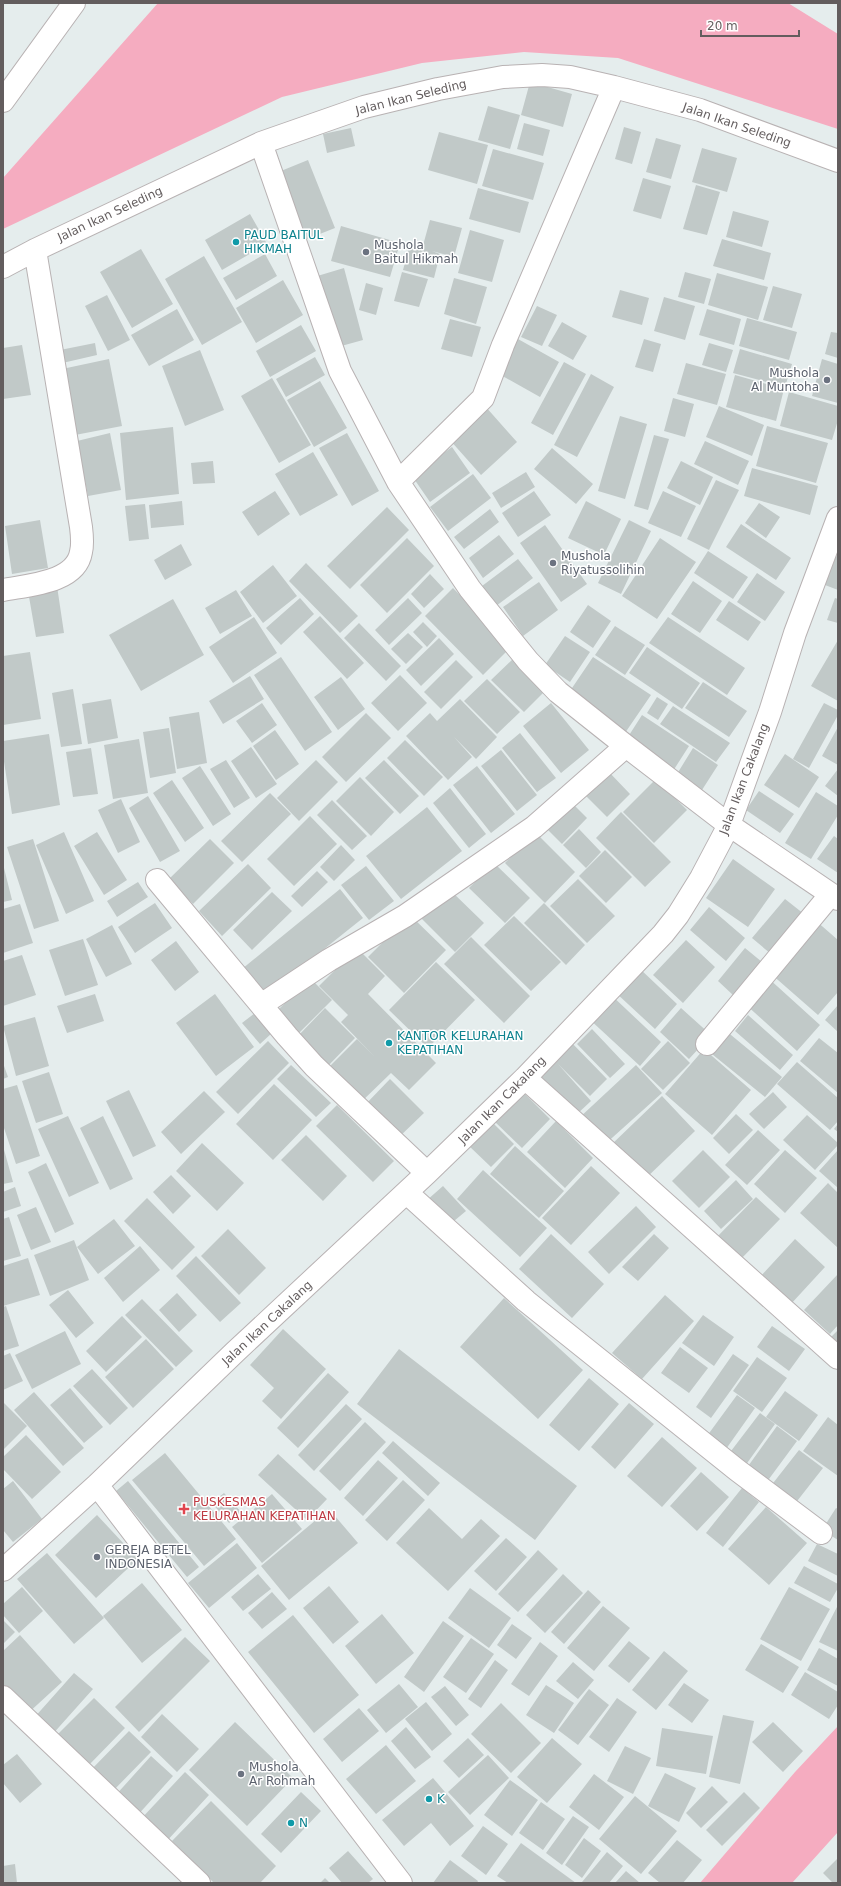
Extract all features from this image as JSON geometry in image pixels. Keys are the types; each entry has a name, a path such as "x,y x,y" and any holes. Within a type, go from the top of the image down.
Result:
{"street":[{"path":"3,101 74,3"},
{"name":"Jalan Ikan Seleding","path":"3,267 35,250 261,143 364,107 438,89 503,77 542,75 570,78 614,87 700,110 838,161"},
{"path":"398,482 483,398 503,345 614,87"},
{"path":"261,143 333,355 398,482 470,589 528,661 558,692 729,825 835,897 707,1044"},
{"path":"3,590 60,577 74,568 81,553 81,527 35,250"},
{"name":"Jalan Ikan Cakalang","path":"3,1570 97,1485 235,1352 407,1193 525,1078 663,934 678,915 701,878 729,825 770,712 795,634 838,518"},
{"path":"261,1005 330,960 405,916 534,827 626,746"},
{"path":"157,880 314,1066 427,1173"},
{"path":"525,1078 838,1358"},
{"path":"407,1193 526,1301 737,1470 821,1533"},
{"path":"97,1485 401,1883"},
{"path":"3,1697 199,1883"}],"shaded area":[{"path":"158,3 788,3 838,34 838,129 618,58 524,52 422,63 282,97 3,229 3,178"},
{"path":"838,1726 838,1832 792,1883 700,1883 795,1772"}],"building":[{"path":"530,82 572,94 563,127 521,115"},
{"path":"488,106 520,115 510,149 478,140"},
{"path":"524,123 550,130 543,156 517,149"},
{"path":"624,127 641,132 632,164 615,159"},
{"path":"351,128 355,146 327,153 323,134"},
{"path":"439,132 488,145 477,184 428,170"},
{"path":"656,138 681,145 671,179 646,172"},
{"path":"702,148 737,158 727,192 692,182"},
{"path":"493,149 544,163 533,200 482,186"},
{"path":"308,160 335,228 302,241 276,173"},
{"path":"643,178 671,186 661,219 633,211"},
{"path":"696,185 720,192 707,235 683,229"},
{"path":"478,188 529,202 520,233 469,219"},
{"path":"733,211 769,221 762,247 726,237"},
{"name":"PAUD BAITUL HIKMAH","path":"250,214 267,244 222,270 205,240"},
{"path":"430,220 462,228 454,257 432,251 440,254 434,278 403,270 410,245 422,249"},
{"name":"Mushola Baitul Hikmah","path":"341,226 400,243 390,277 331,261"},
{"path":"470,230 504,240 492,282 458,273"},
{"path":"722,239 771,253 764,280 713,266"},
{"path":"141,249 173,304 132,328 100,272"},
{"path":"265,254 277,276 236,300 223,278"},
{"path":"204,256 242,322 202,345 165,279"},
{"path":"344,268 363,340 334,348 314,277"},
{"path":"402,272 428,279 419,307 394,301"},
{"path":"685,272 711,279 704,304 678,297"},
{"path":"717,273 768,287 758,320 708,305"},
{"path":"454,278 487,287 476,324 444,314"},
{"path":"283,280 303,315 256,343 236,308"},
{"path":"366,283 383,288 376,315 359,310"},
{"path":"773,286 802,294 792,328 763,320"},
{"path":"620,290 649,298 642,325 612,317"},
{"path":"107,295 130,340 108,351 85,306"},
{"path":"664,297 695,306 685,340 654,331"},
{"path":"537,306 557,315 542,346 521,337"},
{"path":"177,309 194,340 149,366 131,335"},
{"path":"707,309 741,319 734,345 699,335"},
{"path":"747,318 797,332 789,360 739,346"},
{"path":"450,319 481,327 472,357 441,349"},
{"path":"562,322 587,336 573,360 548,346"},
{"path":"301,325 316,351 270,377 256,351"},
{"path":"831,332 838,333 838,358 825,354"},
{"path":"518,339 559,362 540,397 499,374"},
{"path":"644,339 661,344 653,372 635,367"},
{"path":"95,343 97,355 58,364 55,351"},
{"path":"709,343 733,350 726,372 702,365"},
{"path":"22,345 31,395 3,399 3,348"},
{"path":"740,349 792,364 785,387 733,373"},
{"path":"200,350 224,410 185,426 162,366"},
{"path":"315,357 325,375 286,397 276,379"},
{"path":"109,359 122,426 75,435 62,369"},
{"name":"Mushola Al Muntoha","path":"822,359 838,364 838,403 812,396"},
{"path":"564,362 586,374 553,435 531,423"},
{"path":"686,363 726,374 717,405 677,394"},
{"path":"591,374 614,387 577,457 554,445"},
{"path":"735,375 784,389 776,421 726,407"},
{"path":"272,378 311,445 279,463 241,396"},
{"path":"320,381 347,428 314,447 287,400"},
{"path":"789,392 838,406 838,420 832,440 780,426"},
{"path":"673,398 694,404 685,437 664,431"},
{"path":"485,406 517,442 481,475 449,439"},
{"path":"719,406 764,425 752,456 706,437"},
{"path":"620,416 647,424 625,499 598,491"},
{"path":"767,426 828,443 816,483 756,466"},
{"path":"173,427 179,494 126,500 120,433"},
{"path":"110,433 121,490 88,496 77,441"},
{"path":"347,433 379,491 352,506 319,448"},
{"path":"654,435 669,439 648,510 634,506"},
{"path":"705,441 749,461 738,485 694,464"},
{"path":"452,447 470,473 430,502 412,476"},
{"path":"552,448 593,484 576,504 534,469"},
{"path":"313,452 338,495 300,516 275,474"},
{"path":"213,461 215,483 193,484 191,463"},
{"path":"681,461 713,477 700,505 667,488"},
{"path":"752,468 818,486 810,515 744,496"},
{"path":"526,472 535,487 501,508 492,493"},
{"path":"473,474 491,498 448,531 430,507"},
{"path":"716,480 739,490 709,550 687,539"},
{"path":"275,491 290,514 258,536 242,512"},
{"path":"534,491 551,515 518,537 502,513"},
{"path":"663,491 696,506 681,537 648,523"},
{"path":"182,501 184,525 151,528 149,505"},
{"path":"586,501 621,519 604,555 568,538"},
{"path":"759,503 780,517 766,538 745,523"},
{"path":"145,504 149,539 129,541 125,506"},
{"path":"387,507 409,530 350,589 327,566"},
{"path":"490,509 499,522 464,549 454,537"},
{"path":"40,520 48,568 12,574 5,526"},
{"path":"629,520 651,531 621,594 598,583"},
{"path":"741,524 791,558 776,580 726,547"},
{"name":"Mushola Riyatussolihin","path":"545,525 587,584 561,602 520,543"},
{"path":"499,535 514,554 483,578 469,558"},
{"path":"407,538 434,566 387,613 360,585"},
{"path":"660,538 696,562 657,619 622,596"},
{"path":"181,544 192,565 165,580 154,560"},
{"path":"708,551 748,577 733,599 694,573"},
{"path":"836,556 838,557 838,590 825,585"},
{"path":"518,559 533,578 496,606 482,586"},
{"path":"306,563 358,616 340,633 289,581"},
{"path":"273,565 297,596 263,623 240,592"},
{"path":"757,573 785,592 765,621 737,602"},
{"path":"430,574 444,589 424,608 411,594"},
{"path":"693,581 722,601 700,633 671,614"},
{"path":"539,582 558,610 523,636 503,607"},
{"path":"57,586 64,633 36,637 28,591"},
{"path":"453,588 511,647 483,675 425,616"},
{"path":"236,590 252,616 220,634 205,608"},
{"path":"300,598 314,614 281,645 266,628"},
{"path":"408,598 422,613 389,645 375,630"},
{"path":"835,598 838,599 838,623 827,620"},
{"path":"173,599 204,655 141,691 109,635"},
{"path":"729,601 761,622 748,641 716,620"},
{"path":"588,605 611,621 593,648 570,632"},
{"path":"320,616 364,663 347,679 303,632"},
{"path":"254,617 277,653 233,683 209,647"},
{"path":"668,617 745,668 727,695 649,643"},
{"path":"423,622 437,636 427,647 413,632"},
{"path":"359,623 401,666 386,681 344,638"},
{"path":"615,626 645,645 625,675 595,655"},
{"path":"408,633 423,647 406,664 391,649"},
{"path":"565,636 590,652 570,682 545,665"},
{"path":"439,638 454,654 421,686 406,670"},
{"path":"838,640 838,701 811,686"},
{"path":"647,647 700,683 682,709 629,673"},
{"path":"30,652 41,719 3,725 3,656"},
{"path":"281,657 332,732 305,751 254,675"},
{"path":"593,657 651,695 625,733 568,694"},
{"path":"513,659 545,691 524,712 491,680"},
{"path":"456,660 473,677 441,709 424,692"},
{"path":"400,675 427,703 398,731 371,703"},
{"path":"250,676 264,699 223,724 209,701"},
{"path":"341,677 365,709 338,730 314,697"},
{"path":"487,679 520,712 497,734 464,701"},
{"path":"703,682 747,711 729,737 685,708"},
{"path":"73,689 82,744 61,747 52,693"},
{"path":"657,697 668,704 658,720 647,713"},
{"path":"111,699 118,738 88,744 82,704"},
{"path":"460,699 497,737 476,759 454,737 472,757 448,780 406,736 430,713 437,721"},
{"path":"262,703 277,725 252,743 236,721"},
{"path":"551,703 589,750 561,773 523,726"},
{"path":"824,703 838,710 838,715 809,768 793,759"},
{"path":"673,706 730,743 716,762 660,724"},
{"path":"199,712 207,763 177,769 169,717"},
{"path":"366,713 391,738 346,782 322,757"},
{"path":"642,715 689,746 673,771 626,740"},
{"path":"838,727 838,765 822,756"},
{"path":"169,728 176,773 150,778 143,732"},
{"path":"275,730 299,764 276,780 253,746"},
{"path":"520,733 556,778 537,792 502,748"},
{"path":"49,734 60,805 12,814 3,755 3,741"},
{"path":"139,739 148,793 113,799 104,745"},
{"path":"405,740 443,777 424,796 387,758"},
{"path":"251,747 277,784 256,798 231,761"},
{"path":"91,748 98,794 73,797 66,752"},
{"path":"693,748 718,765 702,790 677,774"},
{"path":"501,750 537,795 517,811 481,766"},
{"path":"785,754 819,777 799,808 764,785"},
{"path":"226,760 250,798 234,808 210,769"},
{"path":"316,760 338,782 299,821 277,798"},
{"path":"384,760 419,796 400,814 365,778"},
{"path":"200,766 231,814 213,826 182,778"},
{"path":"477,766 515,814 491,833 453,785"},
{"path":"838,769 838,796 825,786"},
{"path":"608,771 630,794 607,817 584,794"},
{"path":"360,777 394,812 371,836 336,801"},
{"path":"656,779 687,810 654,843 623,812"},
{"path":"172,780 204,828 185,842 153,793"},
{"path":"450,788 486,834 469,848 433,803"},
{"path":"759,791 794,814 780,833 746,810"},
{"path":"816,792 838,806 838,815 811,859 785,843"},
{"path":"270,793 291,814 242,862 221,841"},
{"path":"148,796 180,851 160,862 129,808"},
{"path":"121,799 140,842 118,853 98,810"},
{"path":"332,800 367,836 352,850 317,815"},
{"path":"571,802 587,818 562,844 546,828"},
{"path":"427,807 462,851 401,899 366,856"},
{"path":"621,812 671,862 645,887 596,838"},
{"path":"310,816 337,844 294,886 267,859"},
{"path":"579,829 601,852 586,868 563,845"},
{"path":"64,832 94,901 66,914 36,845"},
{"path":"97,832 127,880 104,895 74,846"},
{"path":"535,832 575,872 545,903 505,863"},
{"path":"834,836 838,839 838,873 817,859"},
{"path":"33,839 59,921 34,929 7,847"},
{"path":"210,839 234,863 193,904 169,879"},
{"path":"341,845 355,860 334,881 320,867"},
{"path":"605,850 632,877 606,903 579,876"},
{"path":"733,859 775,889 748,927 706,898"},
{"path":"494,863 530,898 505,923 469,888"},
{"path":"3,864 12,900 3,902"},
{"path":"248,864 271,888 222,936 199,911"},
{"path":"366,866 394,901 369,920 341,885"},
{"path":"317,871 328,882 302,907 291,896"},
{"path":"578,879 615,916 587,943 550,906"},
{"path":"138,882 148,897 117,917 107,901"},
{"path":"340,889 363,918 264,997 242,969"},
{"path":"449,889 484,923 455,952 421,918"},
{"path":"272,892 292,911 252,950 233,930"},
{"path":"785,899 804,914 771,954 752,938"},
{"path":"155,903 172,928 135,953 118,927"},
{"path":"544,903 585,945 566,965 524,923"},
{"path":"20,904 33,943 3,953 3,909"},
{"path":"709,907 745,938 726,961 690,930"},
{"path":"410,915 446,950 404,993 368,957"},
{"path":"514,916 561,962 531,991 484,945"},
{"path":"815,920 838,940 838,992 818,1015 770,973"},
{"path":"112,925 132,964 106,977 86,939"},
{"name":"KANTOR KELURAHAN KEPATIHAN","path":"471,937 530,996 504,1023 444,964"},
{"path":"83,939 98,985 65,996 49,950"},
{"path":"686,940 715,967 683,1003 653,975"},
{"path":"176,941 199,972 175,991 151,960"},
{"path":"357,948 385,976 368,994 436,1063 409,1090 391,1073 357,1106 324,1072 357,1039 375,1057 341,1022 348,1015 319,986"},
{"path":"745,948 762,962 733,995 718,981"},
{"path":"22,955 36,995 3,1006 3,961"},
{"name":"KANTOR KELURAHAN KEPATIHAN","path":"436,962 475,1000 428,1048 389,1010"},
{"path":"638,967 677,1004 655,1029 615,992"},
{"path":"767,977 820,1025 797,1051 744,1003"},
{"path":"310,978 332,1000 294,1038 272,1016"},
{"path":"609,993 661,1042 640,1066 587,1017"},
{"path":"95,994 104,1021 67,1033 57,1006"},
{"path":"215,994 254,1047 216,1076 176,1023"},
{"path":"838,1005 838,1032 825,1020"},
{"path":"325,1008 355,1038 327,1067 297,1037"},
{"path":"681,1008 711,1035 689,1059 660,1032"},
{"path":"255,1013 272,1033 260,1044 242,1023"},
{"path":"748,1015 793,1055 780,1070 735,1031"},
{"path":"35,1017 49,1066 16,1076 3,1026"},
{"path":"592,1029 625,1064 610,1078 577,1044"},
{"path":"725,1030 782,1077 765,1097 707,1050"},
{"path":"819,1038 838,1053 838,1093 800,1061"},
{"path":"268,1041 289,1063 238,1114 216,1092"},
{"path":"570,1041 607,1079 590,1096 558,1064 591,1101 575,1116 539,1075"},
{"path":"668,1041 690,1063 663,1090 641,1069"},
{"path":"704,1049 751,1090 712,1135 665,1094"},
{"path":"797,1062 838,1098 838,1121 830,1130 777,1084"},
{"path":"3,1063 8,1077 3,1079"},
{"path":"291,1065 331,1103 316,1117 277,1079"},
{"path":"636,1065 662,1093 603,1146 578,1119"},
{"path":"49,1072 63,1114 36,1123 22,1081"},
{"path":"390,1079 424,1113 396,1140 363,1107"},
{"path":"274,1084 312,1120 273,1160 236,1124"},
{"path":"17,1085 40,1156 16,1164 3,1125 3,1089"},
{"path":"129,1090 156,1146 133,1157 106,1101"},
{"path":"521,1090 550,1119 522,1148 492,1119"},
{"path":"204,1091 225,1112 181,1154 161,1132"},
{"path":"773,1092 787,1107 764,1129 749,1114"},
{"path":"662,1096 695,1131 643,1181 610,1146"},
{"path":"337,1105 394,1161 373,1182 316,1126"},
{"path":"736,1114 753,1130 729,1154 713,1138"},
{"path":"807,1115 838,1143 838,1145 815,1170 783,1140"},
{"path":"68,1116 99,1183 69,1197 38,1129"},
{"path":"103,1116 133,1179 110,1190 80,1128"},
{"path":"491,1121 514,1144 491,1167 468,1145"},
{"path":"556,1121 593,1158 565,1188 527,1152"},
{"path":"838,1124 838,1132 834,1129"},
{"path":"758,1130 780,1150 747,1185 725,1165"},
{"path":"306,1135 347,1176 323,1201 281,1160"},
{"path":"202,1143 244,1183 217,1211 176,1171"},
{"path":"3,1146 13,1182 3,1184"},
{"path":"515,1146 564,1191 539,1218 490,1174"},
{"path":"703,1150 730,1177 699,1208 672,1181"},
{"path":"785,1150 817,1178 785,1213 754,1184"},
{"path":"838,1150 838,1188 819,1171"},
{"path":"46,1163 74,1224 55,1233 28,1172"},
{"path":"591,1166 620,1193 571,1245 542,1218"},
{"path":"483,1170 547,1228 520,1257 457,1199"},
{"path":"171,1175 191,1196 173,1214 153,1192"},
{"path":"736,1180 753,1199 721,1229 704,1211"},
{"path":"828,1183 838,1193 838,1248 800,1213"},
{"path":"443,1186 466,1211 448,1226 426,1201"},
{"path":"15,1187 21,1206 3,1212 3,1192"},
{"path":"756,1197 780,1219 738,1262 715,1239"},
{"path":"147,1198 195,1247 172,1270 124,1221"},
{"path":"636,1206 656,1227 609,1274 588,1252"},
{"path":"36,1207 51,1242 31,1250 17,1215"},
{"path":"9,1217 21,1256 3,1261 3,1219"},
{"path":"114,1219 135,1246 98,1274 77,1247"},
{"path":"228,1229 266,1268 239,1295 201,1256"},
{"path":"551,1234 604,1284 572,1318 519,1269"},
{"path":"654,1234 669,1248 638,1281 622,1267"},
{"path":"795,1239 825,1267 790,1305 760,1277"},
{"path":"74,1240 89,1280 50,1296 34,1255"},
{"path":"140,1246 160,1270 123,1302 104,1278"},
{"path":"196,1256 241,1303 220,1322 176,1276"},
{"path":"28,1258 40,1295 3,1306 3,1266"},
{"path":"838,1274 838,1325 830,1334 804,1310"},
{"path":"68,1290 94,1323 76,1338 49,1305"},
{"path":"177,1293 197,1315 179,1332 159,1310"},
{"path":"665,1295 694,1321 642,1379 612,1353"},
{"path":"504,1298 583,1370 538,1419 460,1347"},
{"path":"142,1299 193,1351 176,1367 125,1315"},
{"path":"6,1306 19,1346 3,1351 3,1307"},
{"path":"703,1315 734,1337 714,1366 682,1343"},
{"path":"122,1316 142,1337 106,1372 86,1351"},
{"path":"772,1326 805,1349 789,1371 757,1347"},
{"path":"283,1329 326,1369 281,1419 262,1401 274,1388 250,1365"},
{"path":"838,1330 838,1344 831,1337"},
{"path":"65,1331 81,1364 32,1389 15,1355"},
{"path":"146,1339 174,1369 133,1408 105,1377"},
{"path":"680,1347 708,1368 689,1393 661,1373"},
{"path":"399,1349 577,1486 535,1540 357,1404"},
{"path":"10,1353 23,1381 3,1390 3,1356"},
{"path":"733,1354 749,1365 711,1418 696,1407"},
{"path":"757,1357 787,1378 762,1412 733,1391"},
{"path":"92,1369 128,1408 110,1425 73,1386"},
{"path":"328,1373 349,1392 298,1448 277,1428"},
{"path":"589,1378 619,1404 579,1451 549,1425"},
{"path":"70,1388 103,1427 84,1443 50,1405"},
{"path":"785,1391 818,1415 799,1441 766,1417"},
{"path":"34,1392 84,1448 63,1466 14,1410"},
{"path":"737,1395 755,1408 726,1449 707,1436"},
{"path":"3,1402 27,1426 3,1450"},
{"path":"629,1403 654,1424 615,1469 591,1447"},
{"path":"346,1404 362,1419 314,1471 298,1455"},
{"path":"760,1413 775,1424 745,1466 728,1455"},
{"path":"828,1417 838,1425 838,1476 803,1451"},
{"path":"365,1422 386,1442 340,1491 319,1471"},
{"path":"777,1426 797,1441 766,1483 746,1469"},
{"path":"26,1435 61,1472 32,1499 3,1469 3,1457"},
{"path":"662,1437 697,1468 662,1507 627,1476"},
{"path":"393,1441 440,1483 428,1496 382,1453"},
{"path":"799,1450 823,1468 794,1505 770,1487"},
{"name":"PUSKESMAS KELURAHAN KEPATIHAN","path":"165,1453 236,1539 204,1566 132,1480"},
{"path":"278,1454 327,1499 307,1520 258,1475"},
{"path":"378,1460 398,1478 363,1516 344,1498"},
{"path":"701,1472 729,1497 697,1531 670,1506"},
{"path":"403,1480 425,1500 387,1541 365,1520"},
{"path":"13,1481 42,1519 13,1542 3,1530 3,1489"},
{"path":"128,1481 199,1567 187,1577 116,1491"},
{"path":"742,1488 759,1502 723,1547 706,1533"},
{"path":"224,1493 242,1513 229,1523 212,1503"},
{"path":"272,1494 302,1529 262,1563 232,1527"},
{"path":"766,1507 807,1543 769,1585 728,1549"},
{"path":"429,1508 462,1539 481,1519 500,1536 448,1591 396,1543"},
{"path":"836,1508 838,1509 838,1540 822,1530"},
{"path":"329,1509 358,1543 289,1600 261,1566"},
{"name":"GEREJA BETEL INDONESIA","path":"97,1515 138,1559 96,1598 55,1555"},
{"path":"506,1538 527,1557 496,1591 474,1571"},
{"path":"237,1543 257,1568 209,1608 188,1583"},
{"path":"817,1544 838,1554 838,1576 808,1561"},
{"path":"538,1550 558,1569 518,1612 498,1594"},
{"path":"47,1553 104,1618 74,1644 17,1579"},
{"path":"804,1566 838,1584 838,1588 830,1602 794,1583"},
{"path":"258,1574 271,1589 243,1611 231,1597"},
{"path":"563,1574 583,1593 545,1633 526,1615"},
{"path":"142,1583 182,1630 142,1663 103,1616"},
{"path":"329,1586 359,1622 333,1644 303,1608"},
{"path":"22,1587 43,1611 19,1633 3,1615 3,1604"},
{"path":"789,1587 830,1609 801,1661 760,1639"},
{"path":"470,1588 511,1618 489,1648 448,1618"},
{"path":"588,1590 601,1602 564,1644 551,1632"},
{"path":"272,1592 287,1609 262,1629 248,1613"},
{"path":"838,1605 838,1651 819,1642"},
{"path":"603,1606 630,1628 594,1671 567,1648"},
{"path":"382,1614 414,1653 376,1684 345,1646"},
{"path":"293,1615 359,1695 314,1733 248,1652"},
{"path":"3,1620 15,1632 3,1644"},
{"path":"443,1621 464,1636 424,1692 404,1677"},
{"path":"512,1624 532,1638 516,1659 497,1645"},
{"path":"20,1635 62,1682 26,1715 3,1690 3,1651"},
{"path":"185,1637 210,1661 139,1732 115,1707"},
{"path":"471,1638 494,1654 466,1693 443,1677"},
{"path":"629,1641 650,1658 629,1683 608,1666"},
{"path":"540,1642 558,1656 529,1696 511,1684"},
{"path":"761,1644 799,1667 783,1693 745,1670"},
{"path":"819,1648 838,1659 838,1686 807,1670"},
{"path":"664,1651 688,1671 656,1710 632,1690"},
{"path":"495,1660 508,1670 481,1708 468,1699"},
{"path":"573,1662 594,1680 578,1699 556,1681"},
{"path":"805,1672 838,1692 838,1705 829,1719 791,1695"},
{"path":"74,1673 93,1689 51,1736 33,1719"},
{"path":"684,1683 709,1700 692,1723 668,1705"},
{"path":"399,1684 418,1707 386,1733 367,1710"},
{"path":"546,1685 574,1703 554,1733 526,1715"},
{"path":"445,1686 469,1715 456,1726 431,1697"},
{"path":"589,1689 609,1705 578,1745 558,1730"},
{"path":"94,1698 125,1728 88,1766 57,1735"},
{"path":"617,1698 637,1712 609,1752 589,1737"},
{"path":"426,1702 452,1734 432,1751 405,1719"},
{"path":"501,1703 541,1743 511,1773 471,1734"},
{"path":"359,1708 379,1731 342,1762 323,1739"},
{"path":"162,1714 199,1749 177,1772 141,1737"},
{"path":"723,1715 754,1721 740,1784 709,1777"},
{"name":"Mushola Ar Rohmah","path":"235,1722 293,1778 247,1826 189,1770"},
{"path":"773,1722 803,1751 783,1772 752,1742"},
{"path":"406,1727 431,1757 415,1769 391,1741"},
{"path":"662,1728 713,1736 706,1774 656,1766"},
{"path":"129,1731 151,1752 110,1794 88,1773"},
{"path":"468,1738 484,1755 459,1778 443,1761"},
{"path":"552,1738 582,1764 547,1803 517,1777"},
{"path":"386,1745 416,1781 376,1814 346,1779"},
{"path":"625,1746 651,1758 633,1794 607,1781"},
{"path":"17,1754 42,1784 20,1803 3,1783 3,1765"},
{"path":"488,1755 509,1778 470,1815 448,1792"},
{"path":"151,1756 173,1776 136,1817 114,1797"},
{"path":"185,1772 209,1795 165,1843 140,1820"},
{"path":"665,1773 696,1788 679,1822 648,1806"},
{"path":"594,1774 624,1797 599,1830 569,1807"},
{"name":"K","path":"433,1778 474,1826 450,1846 431,1823 404,1846 382,1820"},
{"path":"510,1780 538,1800 512,1836 484,1815"},
{"path":"712,1786 728,1802 701,1828 686,1813"},
{"name":"N","path":"301,1792 321,1811 281,1853 261,1834"},
{"path":"744,1792 760,1808 722,1846 706,1830"},
{"path":"635,1796 677,1831 641,1874 599,1839"},
{"path":"211,1801 276,1866 260,1883 214,1883 172,1841"},
{"path":"541,1802 565,1819 543,1850 519,1833"},
{"path":"573,1816 589,1827 562,1865 546,1853"},
{"path":"483,1826 508,1844 486,1875 461,1856"},
{"path":"584,1838 601,1851 582,1878 565,1865"},
{"path":"677,1840 702,1860 683,1883 660,1883 648,1873"},
{"path":"521,1843 576,1883 508,1883 497,1876"},
{"path":"348,1851 373,1879 368,1883 342,1883 329,1868"},
{"path":"607,1852 623,1866 609,1883 583,1883 582,1882"},
{"path":"838,1858 838,1883 833,1883 823,1873"},
{"path":"450,1860 478,1881 477,1883 433,1883"},
{"path":"15,1864 17,1883 3,1883 3,1866"},
{"path":"626,1871 640,1883 615,1883"},
{"path":"325,1878 330,1883 320,1883"}],"place":[{"name":"PAUD BAITUL HIKMAH","path":"236,242"},
{"name":"Mushola Baitul Hikmah","path":"366,252"},
{"name":"Mushola Al Muntoha","path":"827,380"},
{"name":"Mushola Riyatussolihin","path":"553,563"},
{"name":"KANTOR KELURAHAN KEPATIHAN","path":"389,1043"},
{"name":"PUSKESMAS KELURAHAN KEPATIHAN","path":"184,1509"},
{"name":"GEREJA BETEL INDONESIA","path":"97,1557"},
{"name":"Mushola Ar Rohmah","path":"241,1774"},
{"name":"K","path":"429,1799"},
{"name":"N","path":"291,1823"}]}
